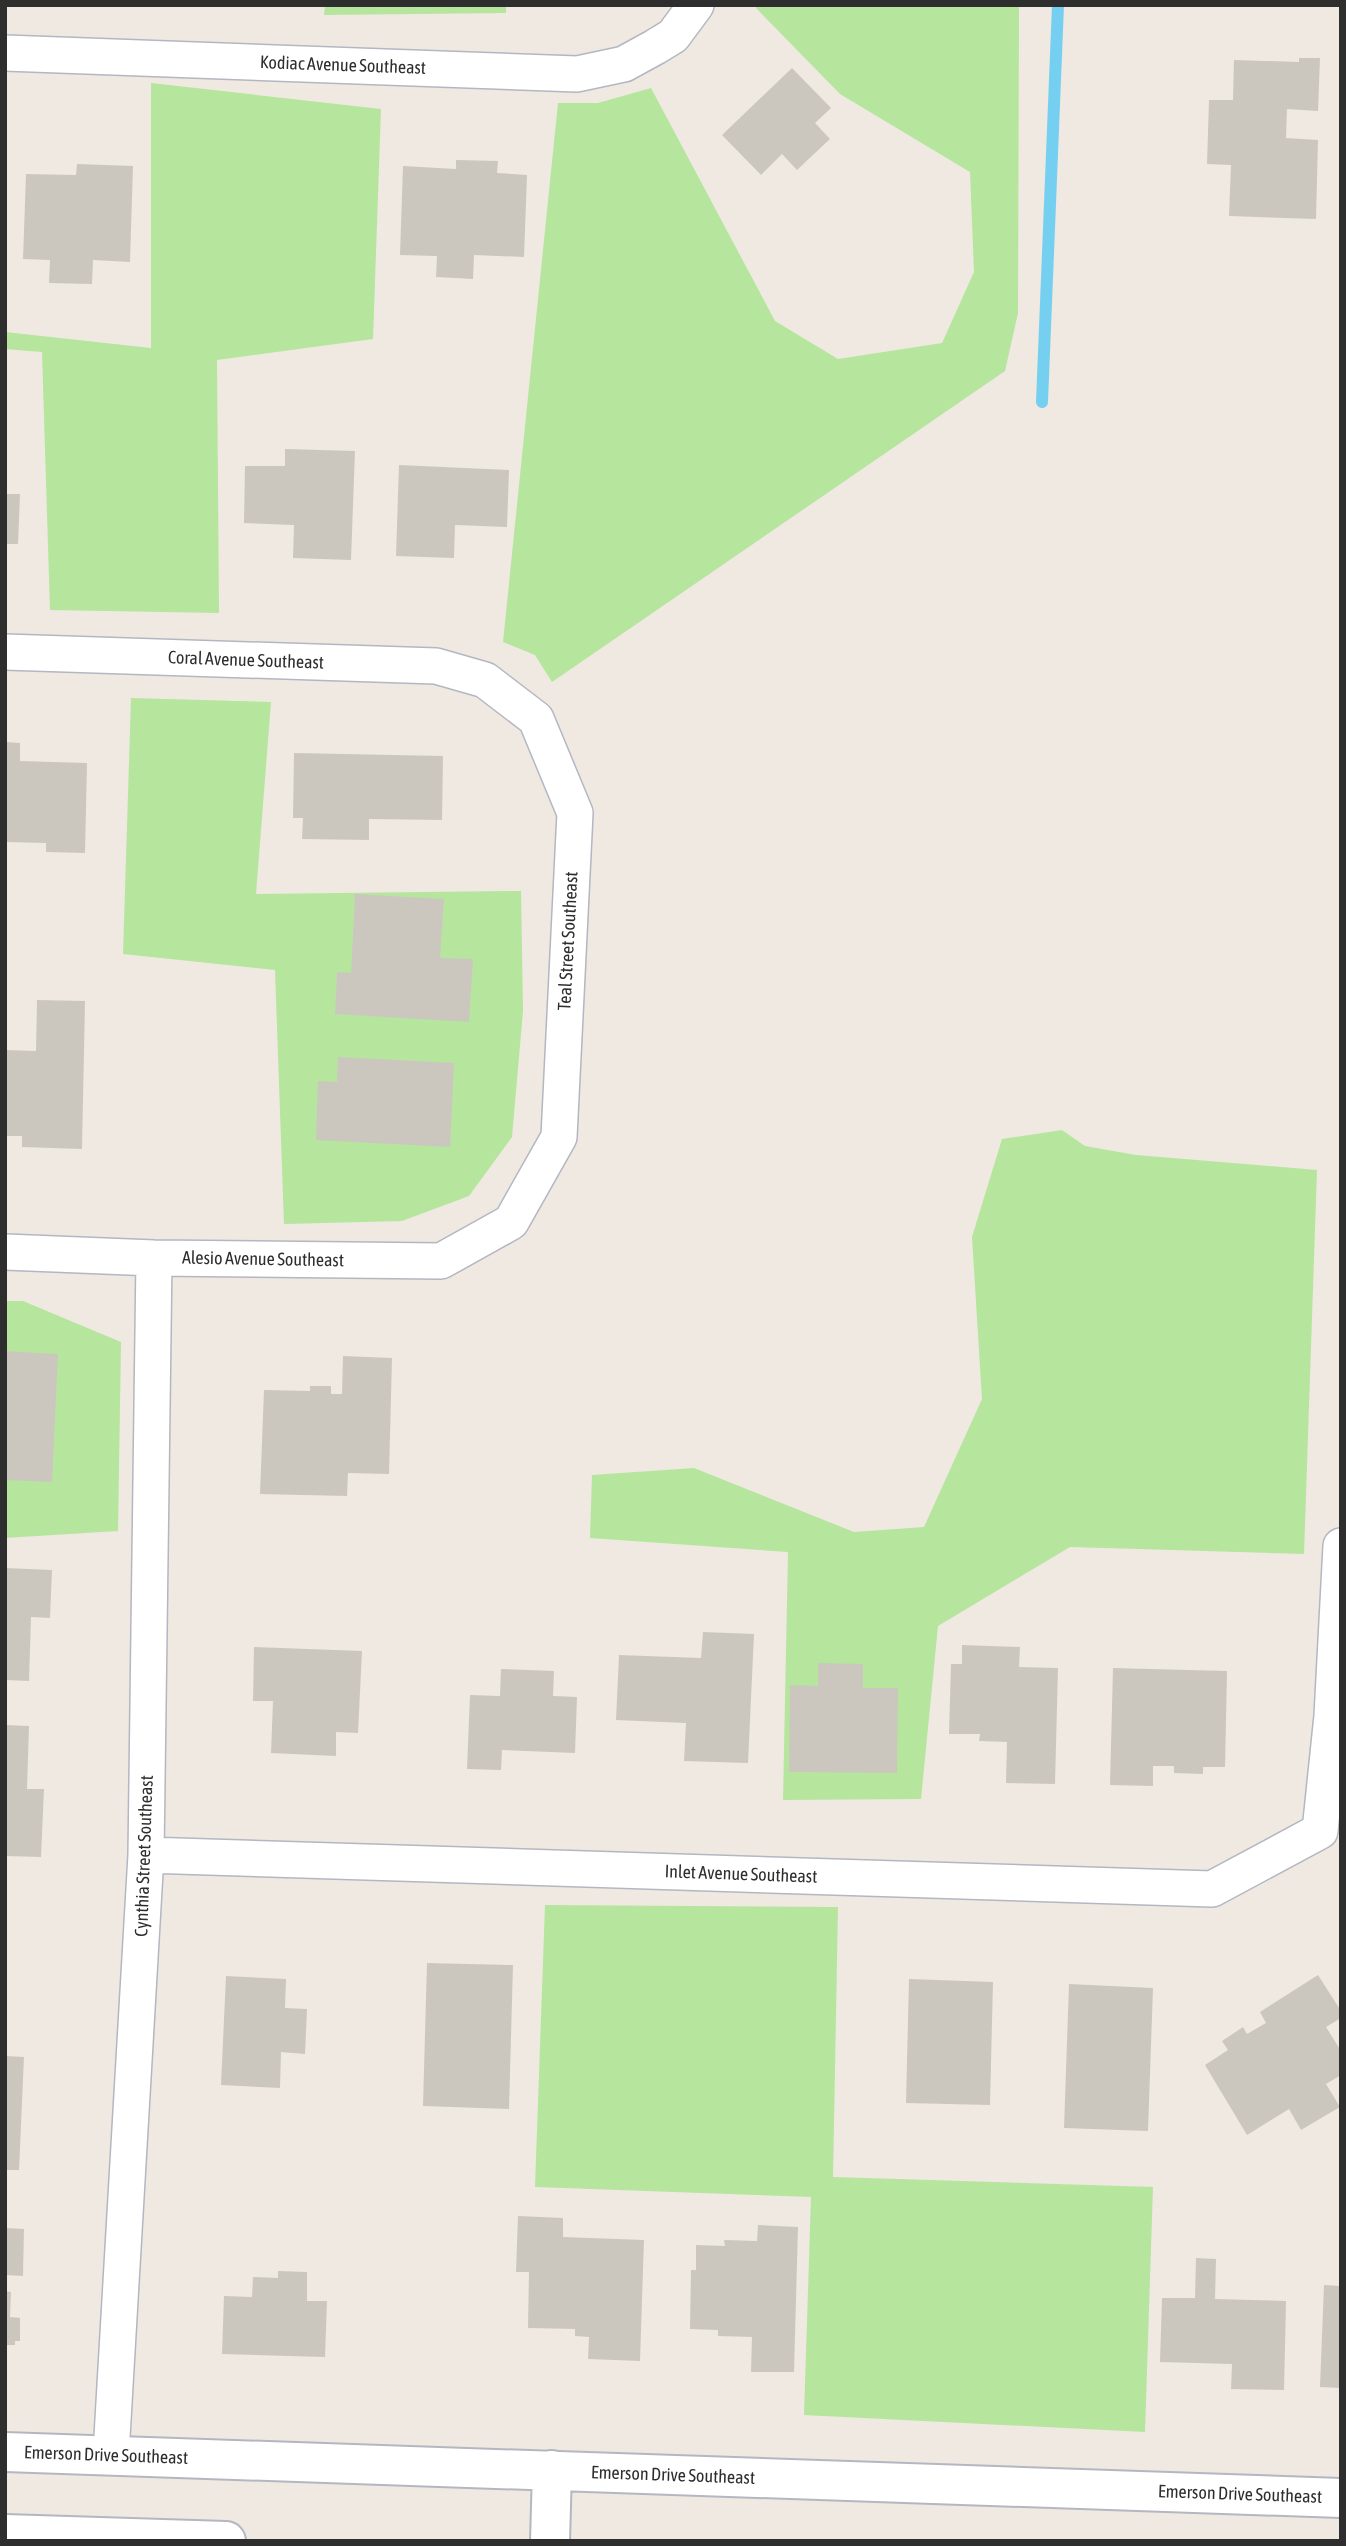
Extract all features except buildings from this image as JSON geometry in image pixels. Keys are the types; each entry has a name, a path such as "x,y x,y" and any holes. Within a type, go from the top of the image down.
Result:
{"street":[{"name":"Kodiac Avenue Southeast","path":"5,53 576,74 624,64 673,36 696,5"},
{"name":"Coral Avenue Southeast","path":"5,652 436,666 485,680"},
{"name":"Teal Street Southeast","path":"485,680 536,719 575,813 559,1137 511,1222"},
{"name":"Alesio Avenue Southeast","path":"5,1252 154,1258 441,1261 511,1222"},
{"name":"Cynthia Street Southeast","path":"111,2454 146,1856 154,1258"},
{"name":"Inlet Avenue Southeast","path":"146,1856 1212,1889 1320,1831 1332,1716 1341,1546"},
{"name":"Emerson Drive Southeast","path":"5,2452 1341,2498"},
{"path":"550,2541 552,2470"},
{"path":"5,2534 226,2541"}],"green space":[{"path":"325,5 506,5 506,13 324,15"},
{"path":"756,5 1019,5 1018,313 1005,371 552,682 535,655 503,642 558,103 598,103 651,88 775,321 838,359 942,343 974,272 970,172 840,94"},
{"path":"151,83 381,109 373,339 217,360 219,613 50,610 42,352 5,349 5,332 151,348"},
{"path":"131,698 271,702 256,894 521,891 523,1011 512,1137 469,1196 402,1221 284,1224 275,970 123,954"},
{"path":"1062,1130 1085,1146 1136,1155 1317,1170 1304,1554 1070,1547 938,1626 921,1799 783,1800 788,1552 590,1538 592,1475 694,1468 854,1532 924,1527 982,1399 972,1237 1002,1139"},
{"path":"5,1301 23,1301 121,1342 118,1531 5,1538"},
{"path":"545,1905 838,1907 833,2177 1153,2187 1145,2432 804,2415 811,2197 535,2187"}],"waterway":[{"path":"1042,402 1058,5"}]}
